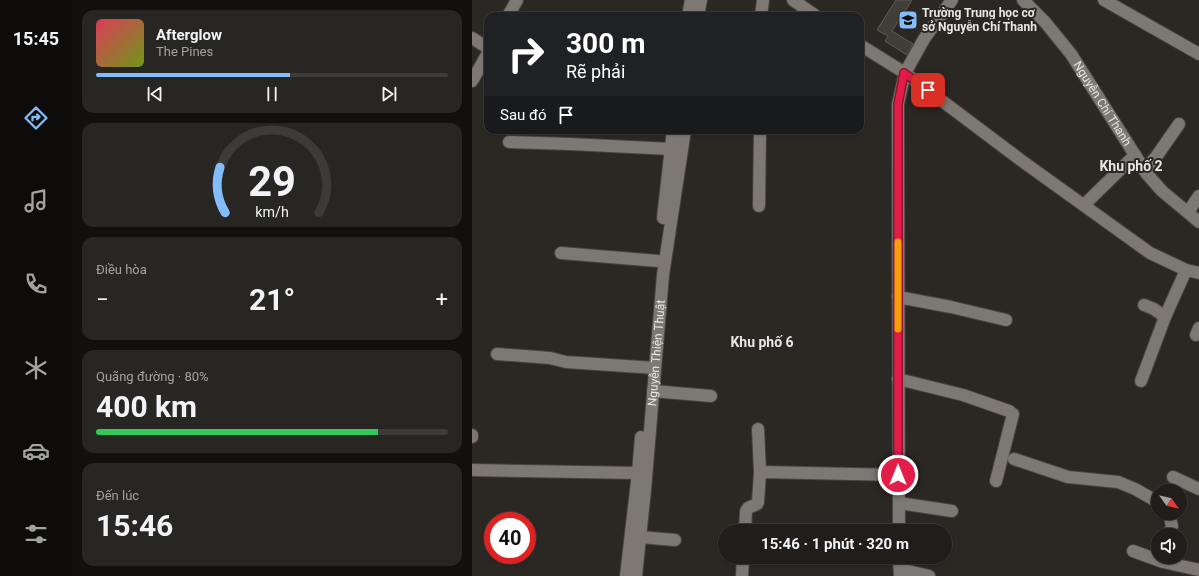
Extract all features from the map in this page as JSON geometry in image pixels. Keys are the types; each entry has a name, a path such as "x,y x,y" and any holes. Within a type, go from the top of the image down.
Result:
{"street":[{"path":"510,12 517,0"},
{"path":"689,12 691,0"},
{"path":"699,12 701,0"},
{"path":"762,12 763,0"},
{"path":"794,0 808,12"},
{"path":"899,524 898,104 904,73 924,39 952,0"},
{"name":"Nguyễn Chí Thanh","path":"1023,0 1045,22 1071,54 1144,170 1162,191 1199,222"},
{"path":"1104,0 1199,54"},
{"path":"472,38 484,46"},
{"path":"864,48 904,73 1022,161 1150,253 1186,270 1199,273"},
{"path":"472,80 484,60"},
{"path":"1144,170 1156,157 1179,124"},
{"name":"Nguyễn Thiện Thuật","path":"626,576 663,275 673,134"},
{"name":"Nguyễn Thiện Thuật","path":"636,576 653,391 651,367 658,261 684,134"},
{"path":"759,206 760,134"},
{"path":"509,142 671,149"},
{"path":"1084,205 1135,155"},
{"path":"1188,212 1199,196"},
{"path":"561,253 658,261"},
{"path":"1141,381 1165,317 1186,270"},
{"path":"898,297 952,307 1006,320"},
{"path":"1144,305 1154,309 1165,317"},
{"path":"497,354 550,358 566,362 651,367"},
{"path":"898,379 962,395 1009,411 1013,414 996,481"},
{"path":"653,391 711,396"},
{"path":"745,524 746,511 748,508 755,506 758,502 760,472 758,429"},
{"path":"1014,459 1068,477 1118,482 1151,498"},
{"path":"472,470 638,472"},
{"path":"760,472 898,475"},
{"path":"1173,476 1199,489"},
{"path":"898,503 952,511"},
{"path":"640,537 675,540"},
{"path":"1133,551 1151,556"},
{"path":"742,576 743,564"},
{"path":"1178,564 1199,570"},
{"path":"900,573 929,576"}],"building":[{"path":"896,0 912,0 892,31 913,44 907,55 885,41 888,36 877,30"}],"slow traffic":[{"path":"898,242 898,329"}],"place":[{"name":"Trường Trung học cơ sở Nguyễn Chí Thanh","path":"908,20"}],"district":[{"name":"Khu phố 2","path":"1131,166"},
{"name":"Khu phố 6","path":"762,342"}],"route":[{"path":"898,475 898,104 904,73 928,90"}]}
